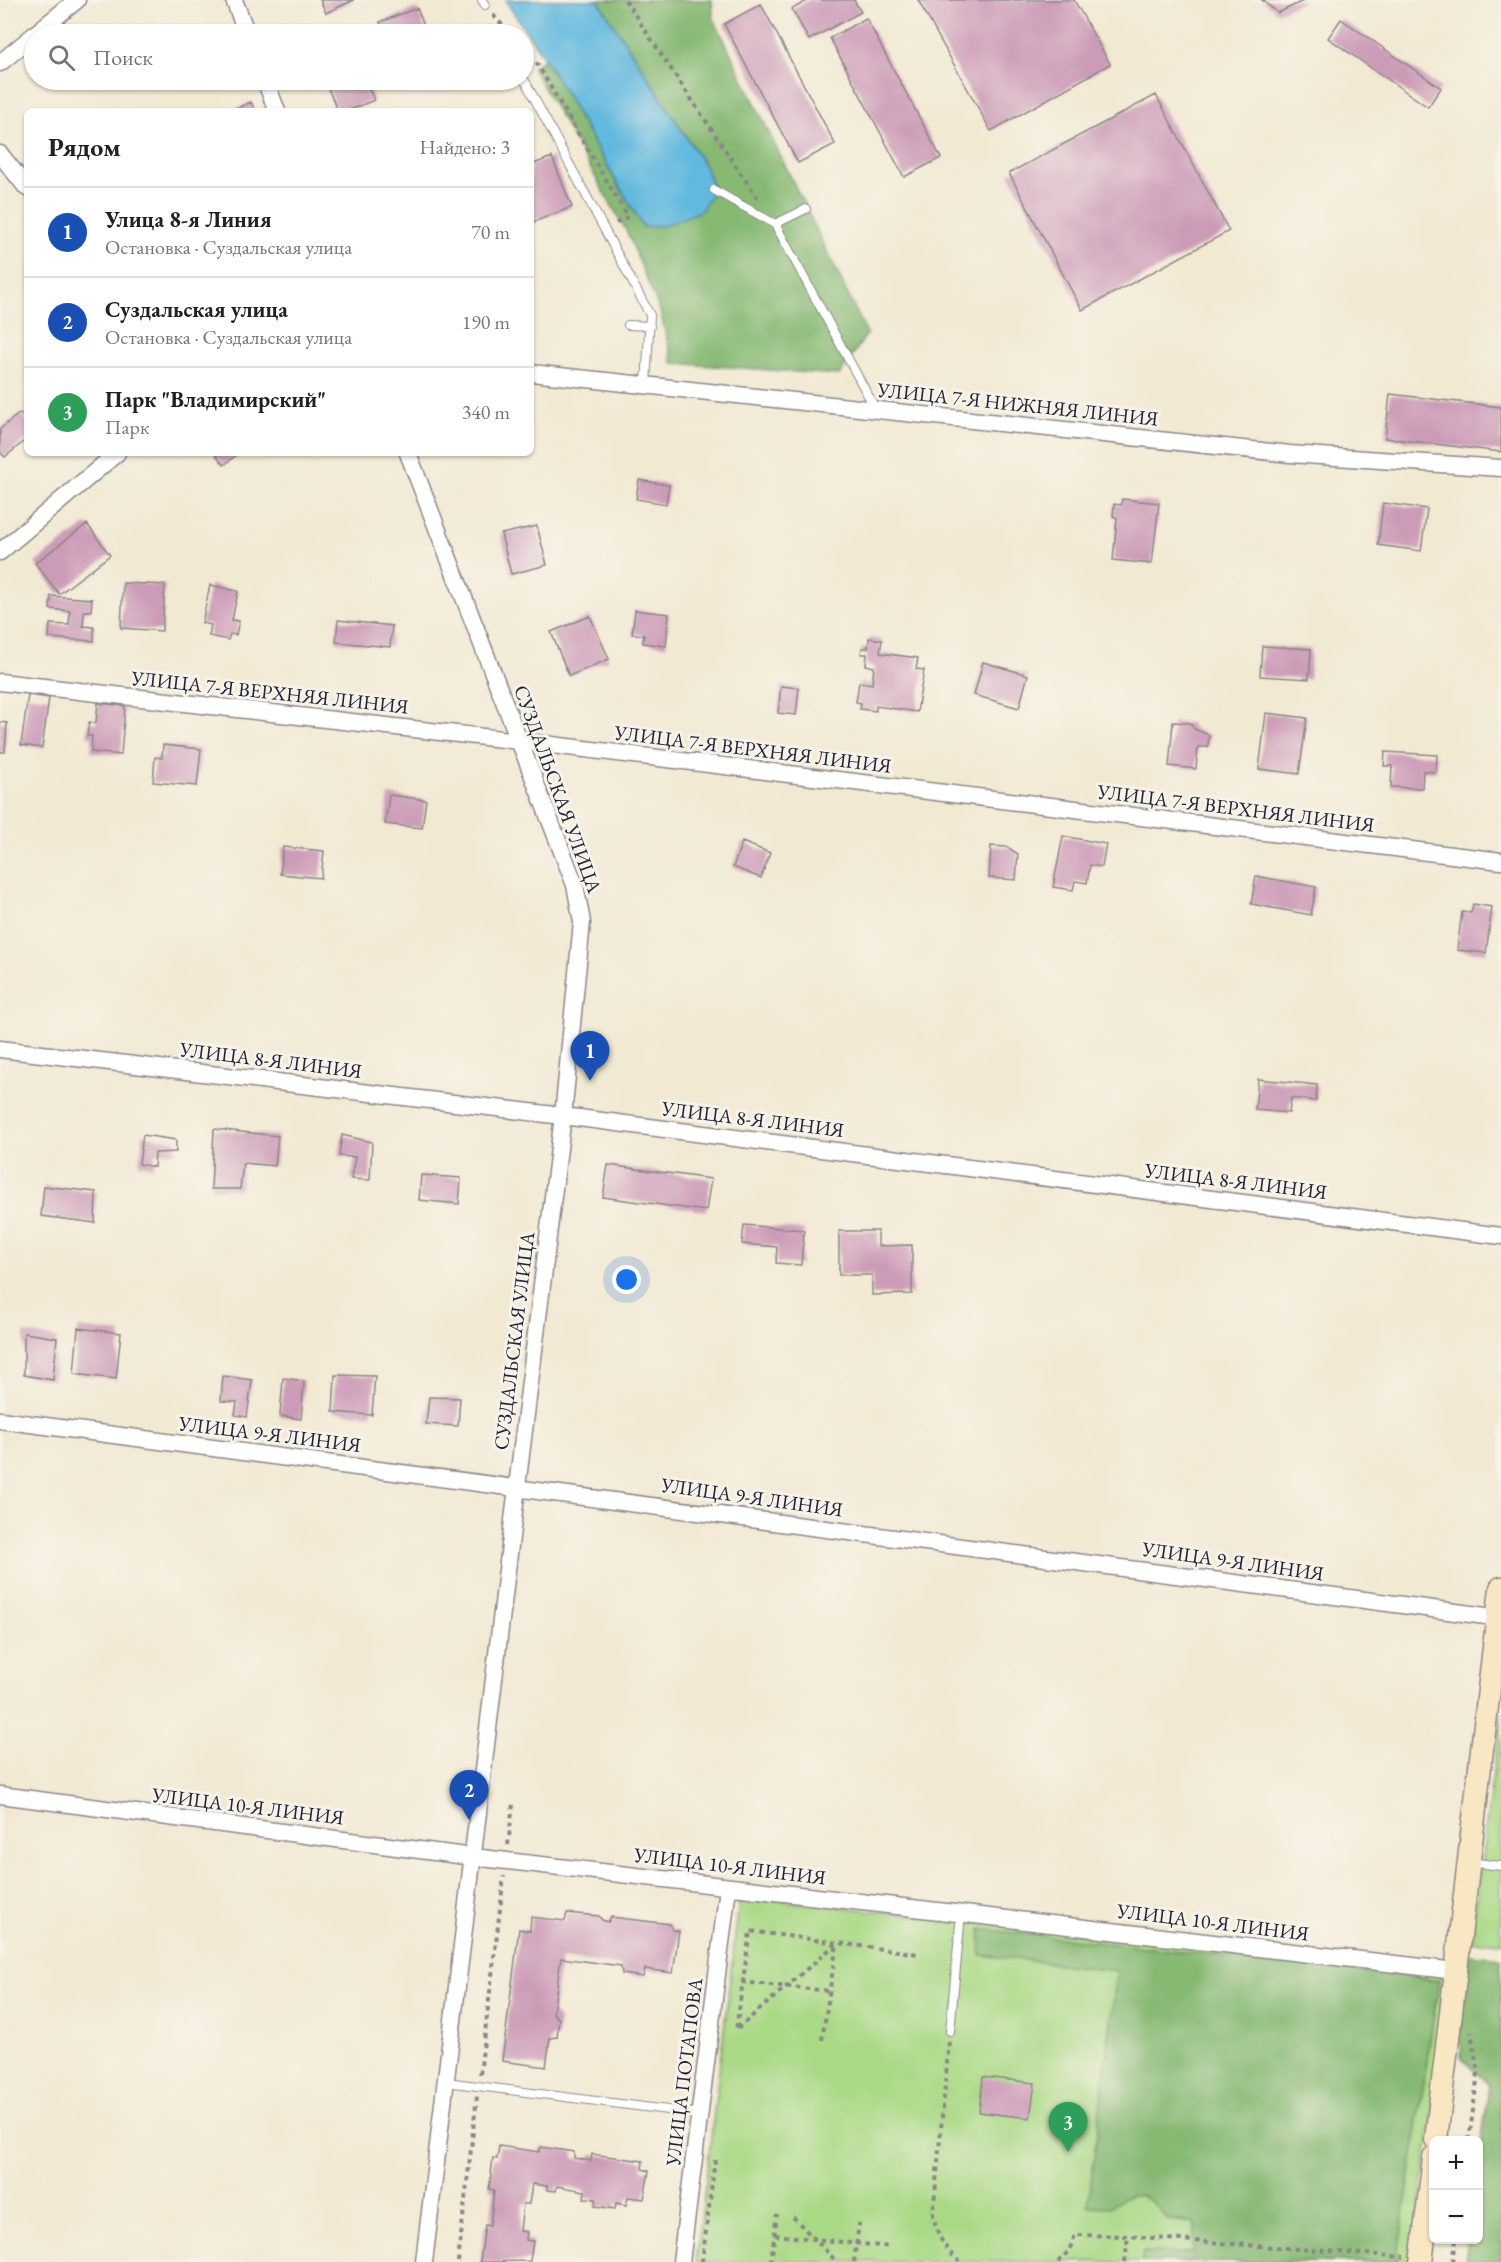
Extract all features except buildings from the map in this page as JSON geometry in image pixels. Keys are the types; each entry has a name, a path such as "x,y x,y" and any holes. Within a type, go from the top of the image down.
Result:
{"street":[{"path":"48,24 77,0"},
{"path":"234,0 243,24"},
{"path":"0,63 24,44"},
{"path":"269,90 276,108"},
{"path":"0,154 24,184"},
{"name":"УЛИЦА 7-Я НИЖНЯЯ ЛИНИЯ","path":"534,373 1290,454 1501,468"},
{"path":"0,552 113,456"},
{"name":"СУЗДАЛЬСКАЯ УЛИЦА","path":"409,456 575,885 582,922 563,1116 424,2262"},
{"name":"УЛИЦА 7-Я ВЕРХНЯЯ ЛИНИЯ","path":"0,682 519,741 1501,861"},
{"name":"УЛИЦА 8-Я ЛИНИЯ","path":"0,1048 563,1116 1501,1236"},
{"name":"УЛИЦА 9-Я ЛИНИЯ","path":"0,1420 1499,1618"},
{"path":"1436,2136 1469,1862 1491,1712 1501,1588"},
{"name":"УЛИЦА 10-Я ЛИНИЯ","path":"0,1795 506,1861 1456,1971"},
{"name":"УЛИЦА ПОТАПОВА","path":"681,2262 728,1887"},
{"path":"1421,2262 1430,2190"}],"lane":[{"path":"530,90 650,315 646,385"},
{"path":"714,190 775,224 876,410"},
{"path":"775,224 806,209"},
{"path":"628,325 650,326"},
{"path":"1469,1862 1501,1866"},
{"path":"950,2031 961,1914"},
{"path":"446,2082 700,2114"}],"path":[{"path":"625,0 775,224"},
{"path":"483,2 502,24"},
{"path":"534,61 628,217 605,229"},
{"path":"458,2262 513,1804"},
{"path":"837,1943 736,2030 750,1931 919,1954"},
{"path":"822,2040 837,1943"},
{"path":"742,1982 829,1991"},
{"path":"1470,2027 1478,2073 1470,2136"},
{"path":"950,2031 933,2215 937,2236 960,2262"},
{"path":"702,2262 715,2160"},
{"path":"771,2262 777,2214"},
{"path":"793,2217 837,2262"},
{"path":"854,2262 860,2223"},
{"path":"775,2235 891,2247"},
{"path":"1058,2262 1069,2251 1075,2235 1128,2236 1406,2257 1405,2262"},
{"path":"1125,2262 1128,2236"},
{"path":"1453,2262 1455,2244"}],"green space":[{"path":"598,0 712,0 713,17 867,334 839,375 673,363 660,311 627,232 534,70 534,66 545,59 643,227 714,190 705,166"},
{"path":"1501,1712 1501,1943 1471,1940"},
{"path":"740,1896 1450,1975 1413,2262 696,2262"},
{"path":"981,1929 1439,1980 1397,2262 1142,2262 1143,2252 1193,2253 1195,2223 1168,2220 1155,2205 1142,2197 1128,2197 1110,2207 1088,2206 1117,1971 980,1955"},
{"path":"1463,1954 1501,1958 1501,2262 1465,2262 1467,2244 1483,2244 1482,2136 1489,2084 1461,2057"}],"water":[{"path":"505,0 598,0 705,166 714,190 701,211 663,226 643,227 534,43 534,24 521,24"}],"place":[{"name":"Улица 8-я Линия","path":"590,1081"},
{"name":"Суздальская улица","path":"469,1820"},
{"name":"Парк \"Владимирский\"","path":"1068,2152"}]}
